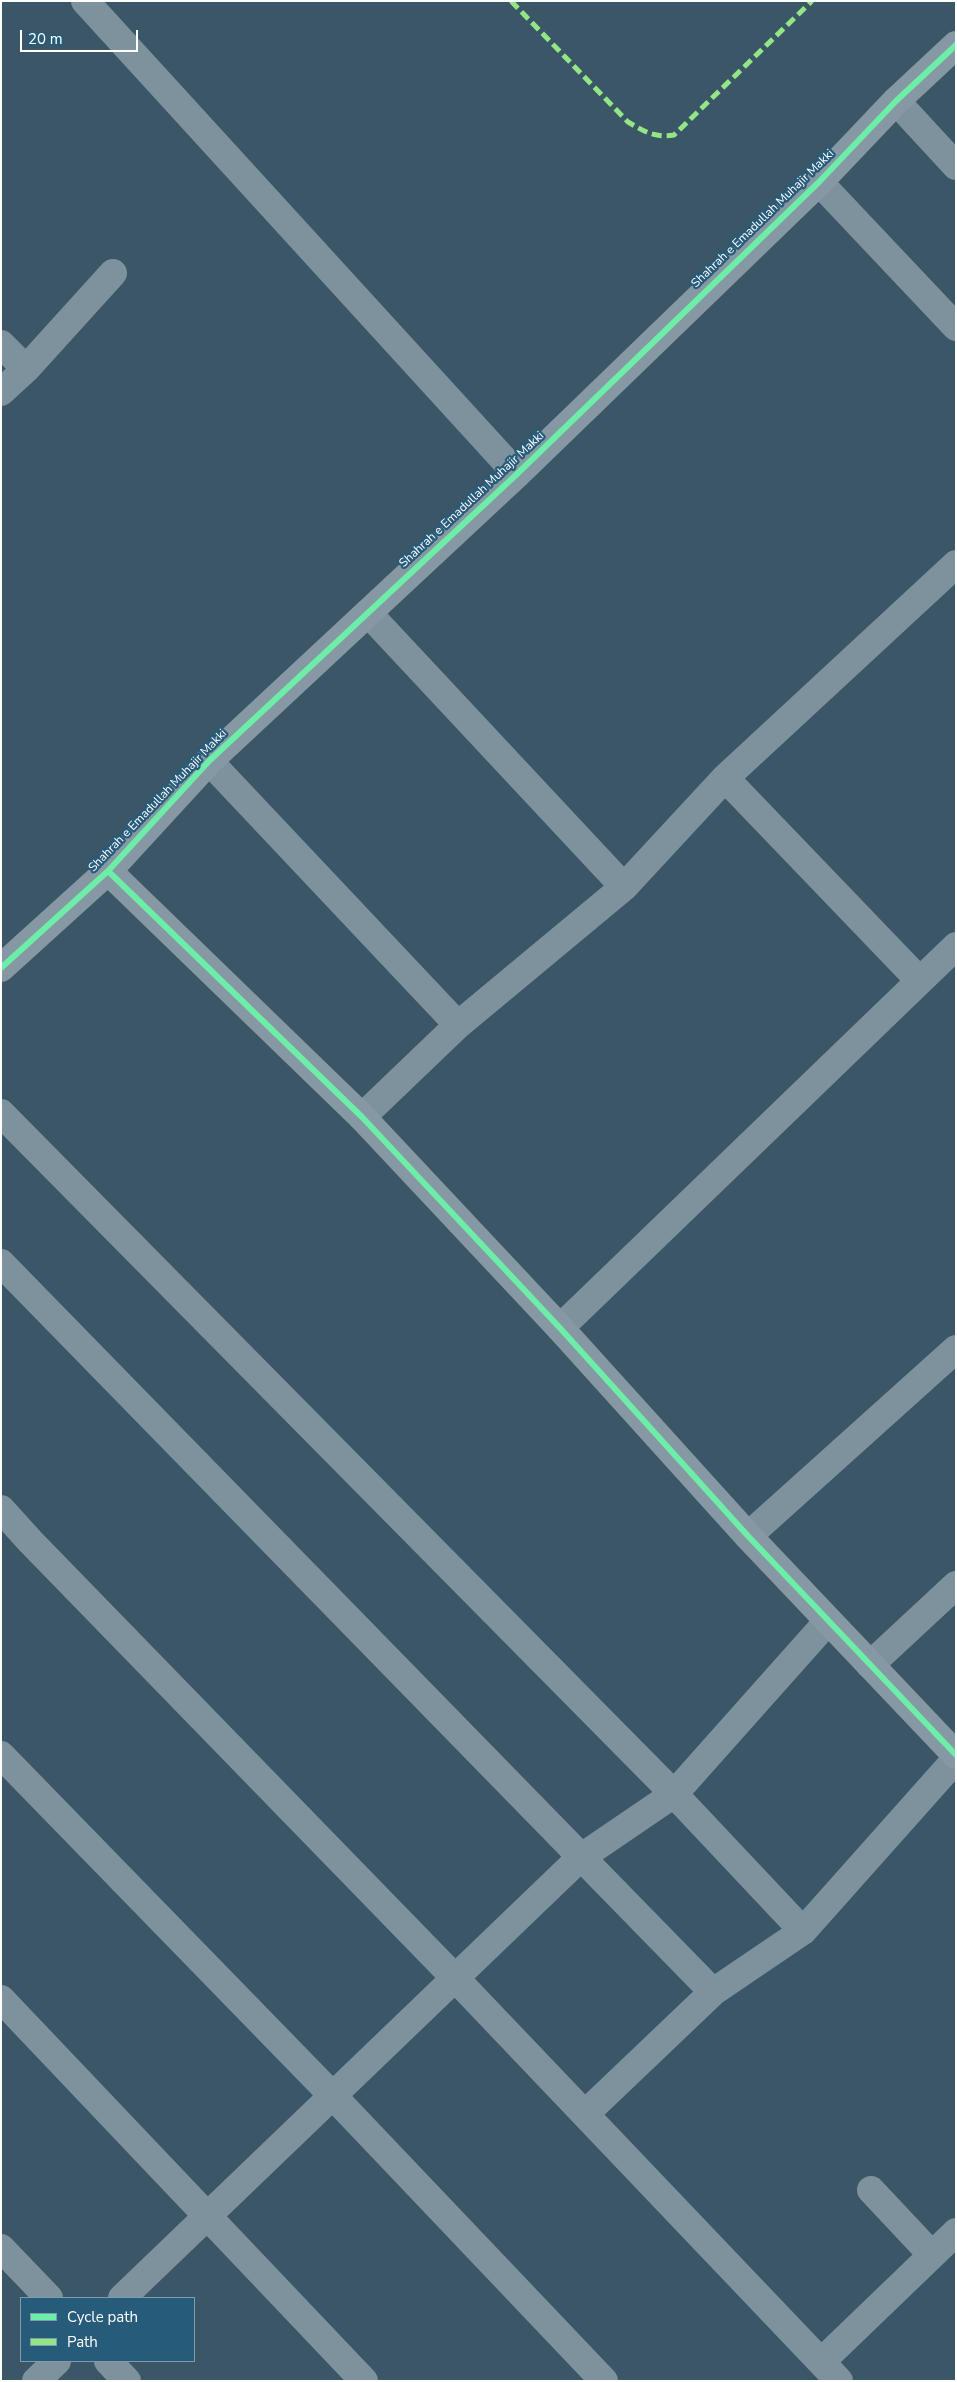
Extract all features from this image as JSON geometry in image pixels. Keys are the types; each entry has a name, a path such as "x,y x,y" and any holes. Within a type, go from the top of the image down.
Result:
{"street":[{"path":"85,1 517,474"},
{"name":"Shahrah e Emadullah Muhajir Makki","path":"1,968 108,871 209,761 517,474 819,182 896,101 956,45"},
{"path":"896,101 956,166"},
{"path":"819,182 956,327"},
{"path":"1,392 26,369 113,273"},
{"path":"1,344 26,369"},
{"path":"362,1118 458,1025 624,887 725,778 956,564"},
{"path":"368,613 624,887"},
{"path":"209,761 458,1025"},
{"path":"725,778 919,980"},
{"path":"108,871 362,1118 560,1328 748,1536 956,1755"},
{"path":"560,1328 956,946"},
{"path":"1,1113 674,1794 804,1931"},
{"path":"1,1263 580,1858 713,1992"},
{"path":"748,1536 956,1349"},
{"path":"1,1509 455,1978 830,2371 932,2255 956,2232"},
{"path":"870,1665 956,1585"},
{"path":"123,2297 580,1858 674,1794 828,1621"},
{"path":"1,1754 333,2096 604,2381"},
{"path":"585,2114 713,1992 804,1931 956,1759"},
{"path":"1,1999 364,2381"},
{"path":"871,2190 932,2255"},
{"path":"1,2248 48,2297"},
{"path":"36,2381 56,2362"},
{"path":"109,2362 127,2381"}],"marked path":[{"path":"511,1 628,122 640,129 661,136 674,135 812,1"}],"cycle path":[{"path":"1,968 108,871 209,761 517,474 819,182 896,101 956,45"},
{"path":"108,871 362,1117 560,1328 748,1536 956,1755"}]}
